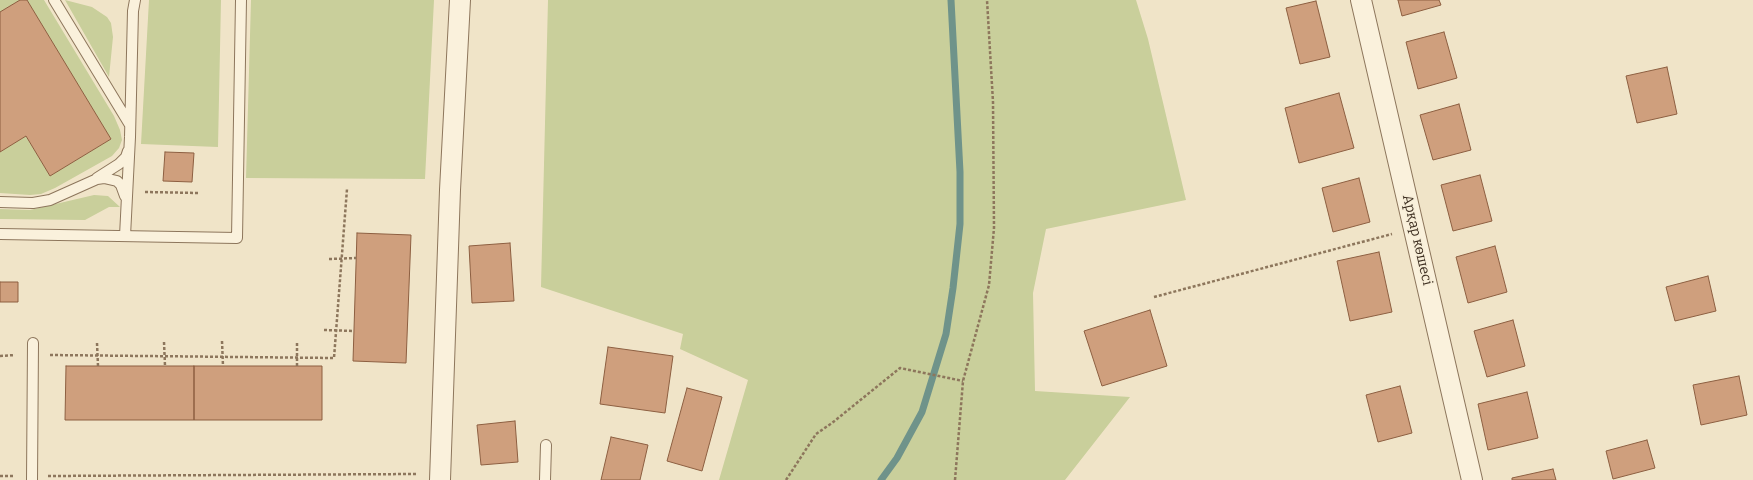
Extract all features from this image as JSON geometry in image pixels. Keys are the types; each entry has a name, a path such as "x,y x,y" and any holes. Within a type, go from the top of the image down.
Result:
{"street":[{"path":"440,477 450,190 460,0"},
{"name":"Арқар көшесі","path":"1362,0 1472,480"}],"lane":[{"path":"54,0 130,125"},
{"path":"126,236 133,11 135,0"},
{"path":"0,234 237,238 241,0"},
{"path":"0,202 33,204 50,200 88,183 112,170 126,157 130,137"},
{"path":"88,183 104,178 117,181 124,190 126,201"},
{"path":"32,478 33,343"},
{"path":"545,480 546,445"}],"path":[{"path":"955,480 963,382 989,285 994,228 993,102 987,0"},
{"path":"0,356 334,358 347,190"},
{"path":"127,191 199,193"},
{"path":"1154,297 1414,228"},
{"path":"329,259 356,258"},
{"path":"324,330 354,331"},
{"path":"222,341 223,366"},
{"path":"297,341 297,366"},
{"path":"164,342 165,366"},
{"path":"97,343 98,366"},
{"path":"786,480 816,434 832,423 900,368 963,382"},
{"path":"0,476 32,478 440,477"}],"green space":[{"path":"0,0 20,0 0,12"},
{"path":"27,0 44,0 114,116 120,130 122,140 119,148 112,156 55,188 41,194 30,195 0,193 0,152 26,136 50,176 111,139"},
{"path":"65,0 92,7 107,17 111,23 113,37 109,77"},
{"path":"149,0 221,0 218,147 141,144"},
{"path":"251,0 434,0 425,179 246,178"},
{"path":"548,0 1136,0 1148,39 1186,200 1046,229 1033,293 1035,391 1130,397 1065,480 719,480 748,380 680,349 683,334 541,287"},
{"path":"94,195 108,196 120,207 109,207 85,220 0,219 0,209 30,210"}],"building":[{"path":"20,0 27,0 111,139 50,176 26,136 0,152 0,12"},
{"path":"1398,0 1439,0 1441,5 1402,16"},
{"path":"1316,1 1330,57 1300,64 1286,8"},
{"path":"1444,32 1457,78 1418,89 1406,42"},
{"path":"1667,67 1677,114 1637,123 1626,76"},
{"path":"1339,93 1354,148 1299,163 1285,108"},
{"path":"1459,104 1471,150 1433,160 1420,115"},
{"path":"165,152 194,153 192,182 163,181"},
{"path":"1480,175 1492,221 1453,231 1441,185"},
{"path":"1359,178 1370,222 1333,232 1322,188"},
{"path":"357,233 411,235 406,363 353,361"},
{"path":"510,243 514,301 472,303 469,246"},
{"path":"1495,246 1507,292 1468,303 1456,257"},
{"path":"1379,252 1392,312 1350,321 1337,261"},
{"path":"1708,276 1716,311 1675,321 1666,287"},
{"path":"0,282 18,282 18,302 0,302"},
{"path":"1150,310 1167,366 1102,386 1084,331"},
{"path":"1513,320 1525,366 1487,377 1474,331"},
{"path":"608,347 673,356 665,413 600,404"},
{"path":"66,366 194,366 194,420 65,420"},
{"path":"194,366 322,366 322,420 194,420"},
{"path":"1739,376 1747,415 1701,425 1693,385"},
{"path":"1400,386 1412,433 1378,442 1366,395"},
{"path":"687,388 722,397 702,471 667,461"},
{"path":"1527,392 1538,438 1488,450 1478,404"},
{"path":"515,421 518,462 481,465 477,425"},
{"path":"611,437 648,445 640,480 601,480"},
{"path":"1647,440 1655,468 1613,479 1606,451"},
{"path":"1553,469 1556,480 1512,480 1512,478"}],"waterway":[{"path":"881,480 897,458 922,412 946,334 953,288 960,224 960,172 951,0"}]}
